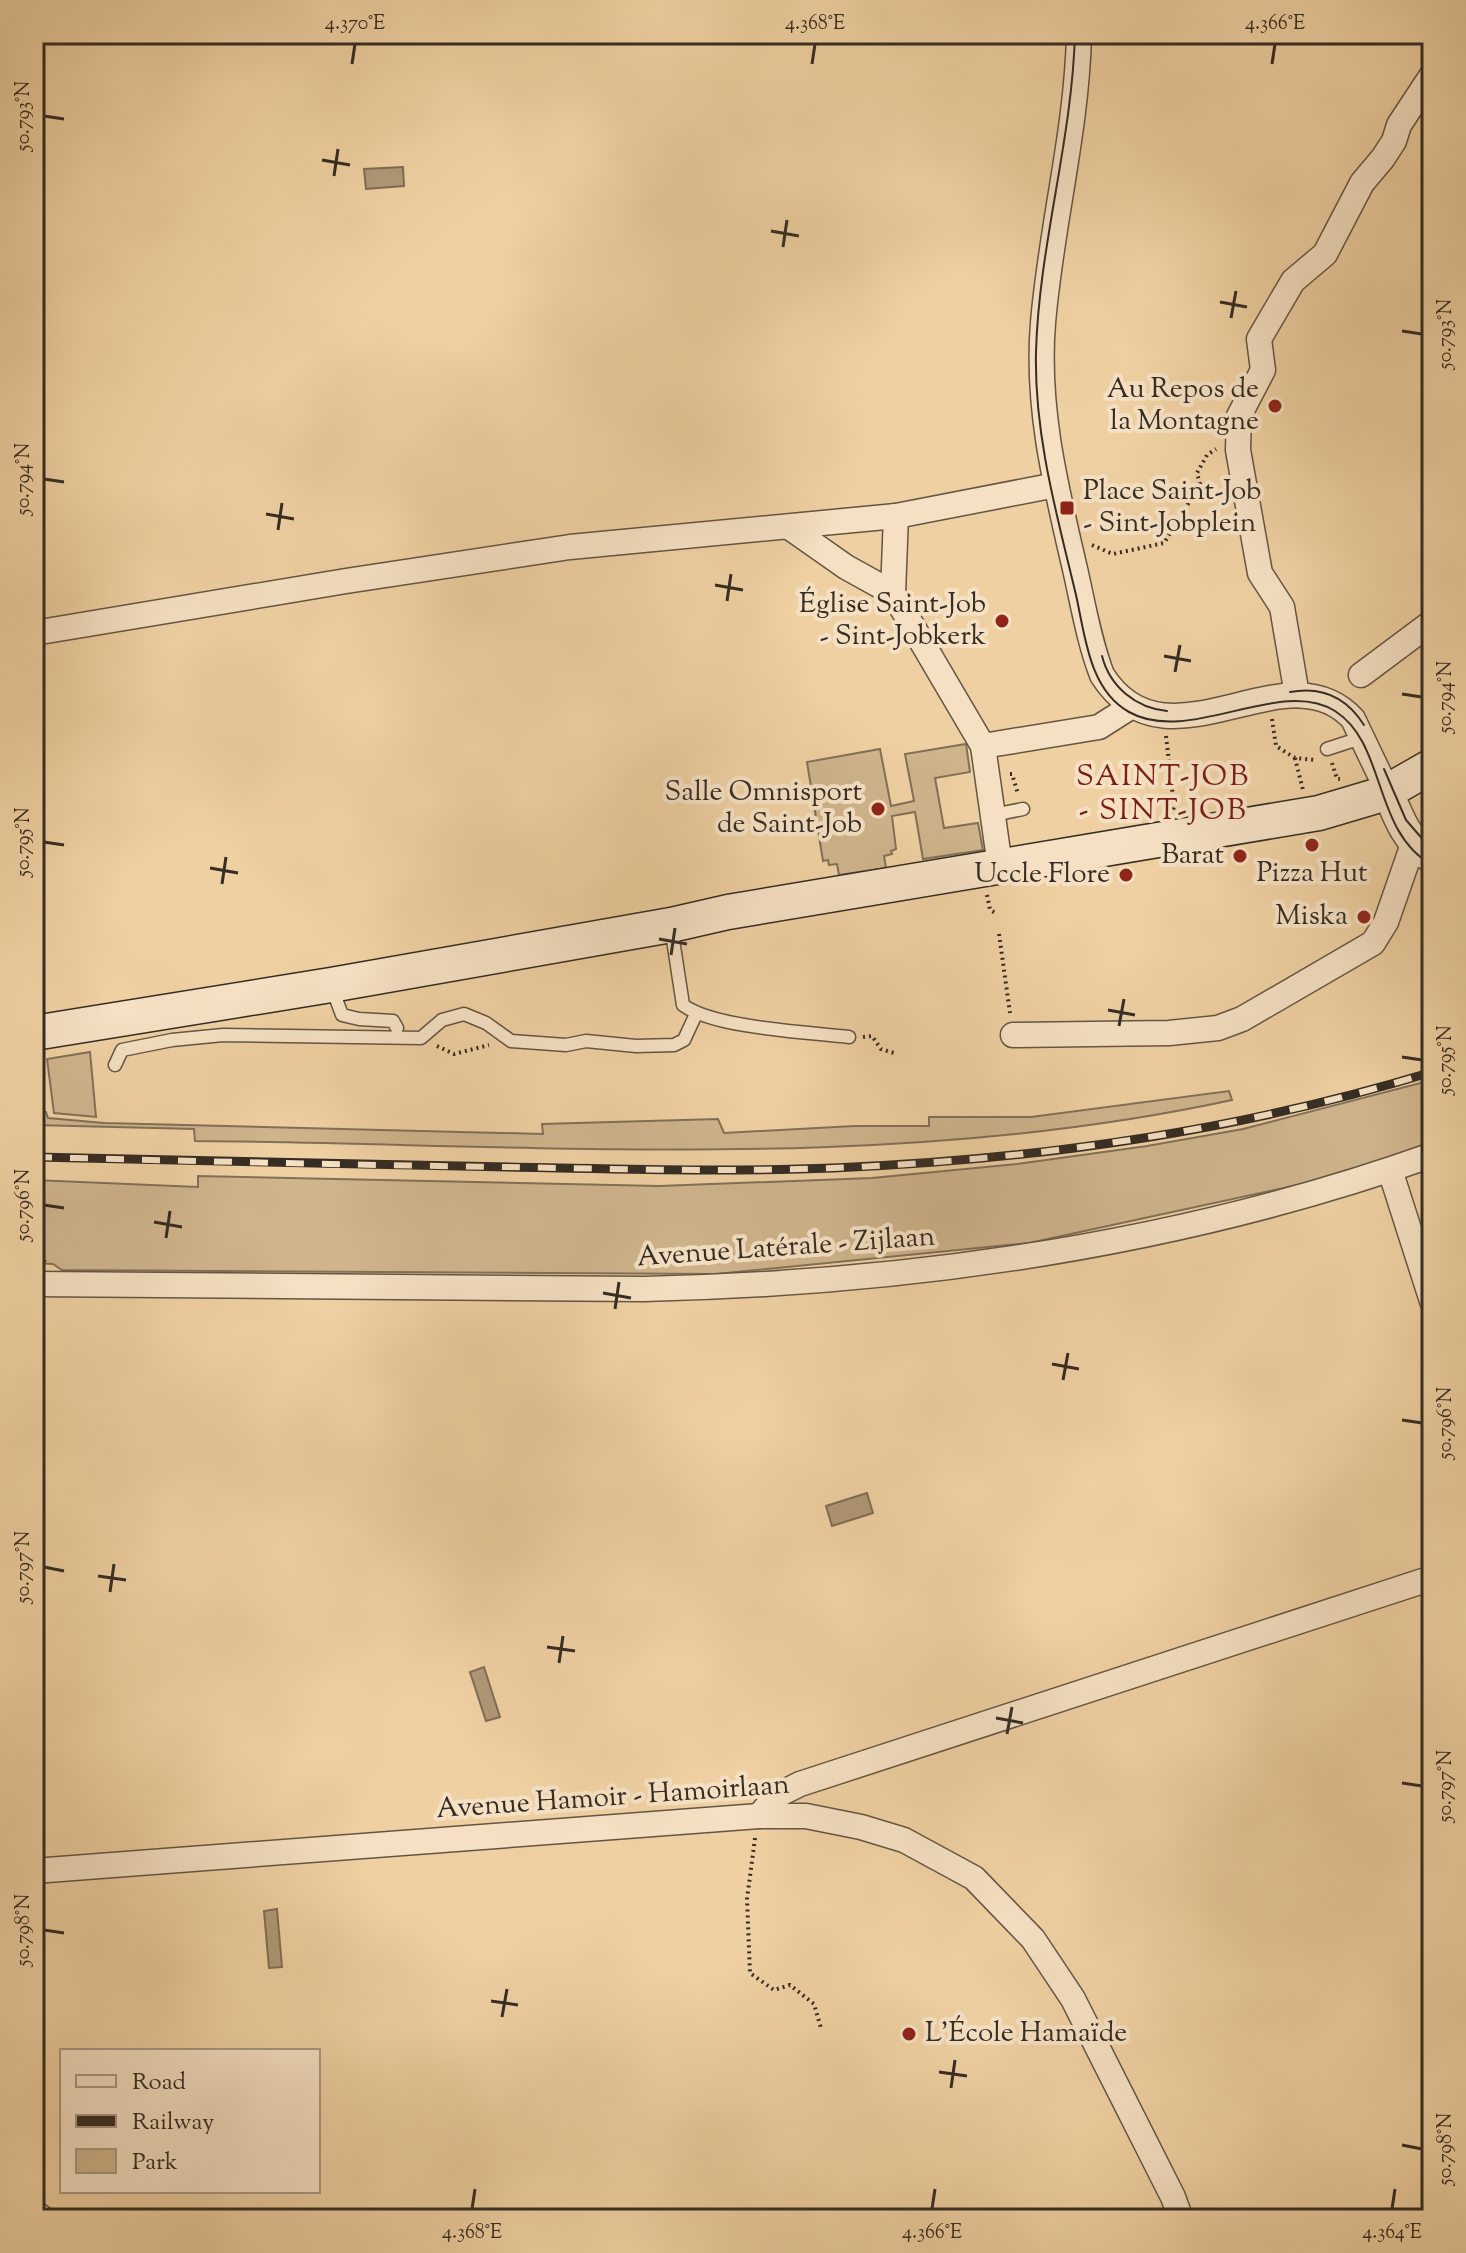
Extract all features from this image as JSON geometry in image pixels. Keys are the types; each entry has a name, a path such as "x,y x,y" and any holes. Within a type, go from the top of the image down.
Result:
{"main road":[{"path":"34,1033 331,985 671,925 728,912 993,876 1319,813 1388,792 1432,766"}],"street":[{"path":"1079,34 1073,109 1046,295 1041,352 1043,405 1056,485 1098,663 1114,693 1150,715 1170,716 1297,695 1333,703 1353,719 1364,737 1400,822 1424,852"},
{"path":"1297,695 1282,607 1260,573 1238,450 1239,416 1263,370 1259,339 1293,281 1325,254 1362,183 1383,158 1394,141 1399,125 1432,75"},
{"path":"34,633 570,547 896,516 1056,485"},
{"path":"893,593 896,516"},
{"path":"789,527 846,567 893,593 983,746 993,815 993,876"},
{"path":"1361,675 1432,622"},
{"path":"983,746 1099,727 1132,706"},
{"path":"1013,1035 1169,1033 1218,1028 1242,1019 1373,943 1386,922 1411,850 1424,852"},
{"name":"Avenue Latérale - Zijlaan","path":"34,1284 644,1289 744,1287 956,1266 1062,1251 1190,1227 1251,1212 1432,1155"},
{"path":"1390,1170 1432,1301"},
{"path":"759,1816 776,1796 800,1784 1432,1578"},
{"name":"Avenue Hamoir - Hamoirlaan","path":"34,1871 759,1816 806,1816 904,1840 974,1878 1033,1939 1073,1999 1173,2197 1181,2219"}],"lane":[{"path":"1327,749 1364,737"},
{"path":"993,815 1023,809"},
{"path":"671,925 683,1005 696,1014 725,1021 849,1037"},
{"path":"331,985 342,1015 393,1021 397,1028"},
{"path":"115,1065 122,1050 223,1035 421,1038 442,1020 464,1014 486,1023 511,1041 566,1045 586,1041 636,1046 674,1045 684,1040 696,1014"},
{"path":"34,2205 54,2219"}],"path":[{"path":"1084,548 1093,544 1113,554 1164,543 1200,484 1197,473 1207,455 1238,434"},
{"path":"1270,710 1276,746 1295,758 1332,763 1337,779"},
{"path":"1165,729 1174,806 1170,817"},
{"path":"1295,758 1298,768"},
{"path":"999,773 1012,774 1023,809"},
{"path":"993,876 990,910 996,913"},
{"path":"999,934 1013,1035"},
{"path":"849,1037 872,1036 881,1049 894,1053"},
{"path":"421,1038 454,1054 511,1041"},
{"path":"759,1816 747,1899 750,1973 774,1990 790,1985 814,2004 821,2028"}],"green space":[{"name":"Salle Omnisport de Saint-Job","path":"966,744 970,772 935,778 944,828 978,823 983,850 923,859 915,812 892,816 896,849 884,856 886,868 839,875 837,864 829,865 828,860 823,861 807,762 880,749 891,806 914,801 905,754"},
{"path":"90,1052 96,1117 54,1113 47,1059"},
{"path":"1432,1080 1432,1109 1426,1111 1432,1131 1432,1146 1302,1184 1029,1243 716,1274 62,1270 53,1264 34,1263 34,1180 198,1187 198,1176 659,1186 872,1178 1017,1164 1147,1146 1243,1129"},
{"path":"1229,1091 1232,1100 1104,1123 975,1138 845,1146 585,1149 195,1141 194,1129 34,1125 34,1112 46,1112 48,1118 104,1123 543,1134 542,1124 718,1119 724,1133 854,1126 929,1126 929,1117 1031,1117"}],"shaded area":[{"path":"403,167 404,186 366,189 364,169"},
{"path":"867,1493 873,1513 832,1526 826,1506"},
{"path":"484,1667 500,1717 486,1721 470,1672"},
{"path":"277,1909 282,1967 269,1968 264,1911"}],"tram line":[{"path":"1075,34 1068,114 1038,312 1036,383 1054,505 1086,644 1097,676 1116,702 1129,712 1153,720 1179,721 1288,701 1313,702 1335,711 1352,726 1364,744 1399,831 1413,850 1432,865"},
{"path":"1102,656 1111,677 1126,694 1145,706 1167,711"},
{"path":"1290,692 1313,691 1333,696 1350,708 1364,725"},
{"path":"1384,769 1406,820 1432,850"}],"railway":[{"path":"34,1157 670,1170 909,1164 1060,1150 1211,1126 1359,1093 1432,1072"}],"place":[{"name":"Au Repos de la Montagne","path":"1275,406"},
{"name":"Place Saint-Job - Sint-Jobplein","path":"1067,508"},
{"name":"Église Saint-Job - Sint-Jobkerk","path":"1002,621"},
{"name":"Salle Omnisport de Saint-Job","path":"878,809"},
{"name":"Pizza Hut","path":"1312,845"},
{"name":"Barat","path":"1240,856"},
{"name":"Uccle Flore","path":"1126,875"},
{"name":"Miska","path":"1364,917"},
{"name":"L'École Hamaïde","path":"909,2034"}],"district":[{"name":"SAINT-JOB - SINT-JOB","path":"1163,794"}]}
